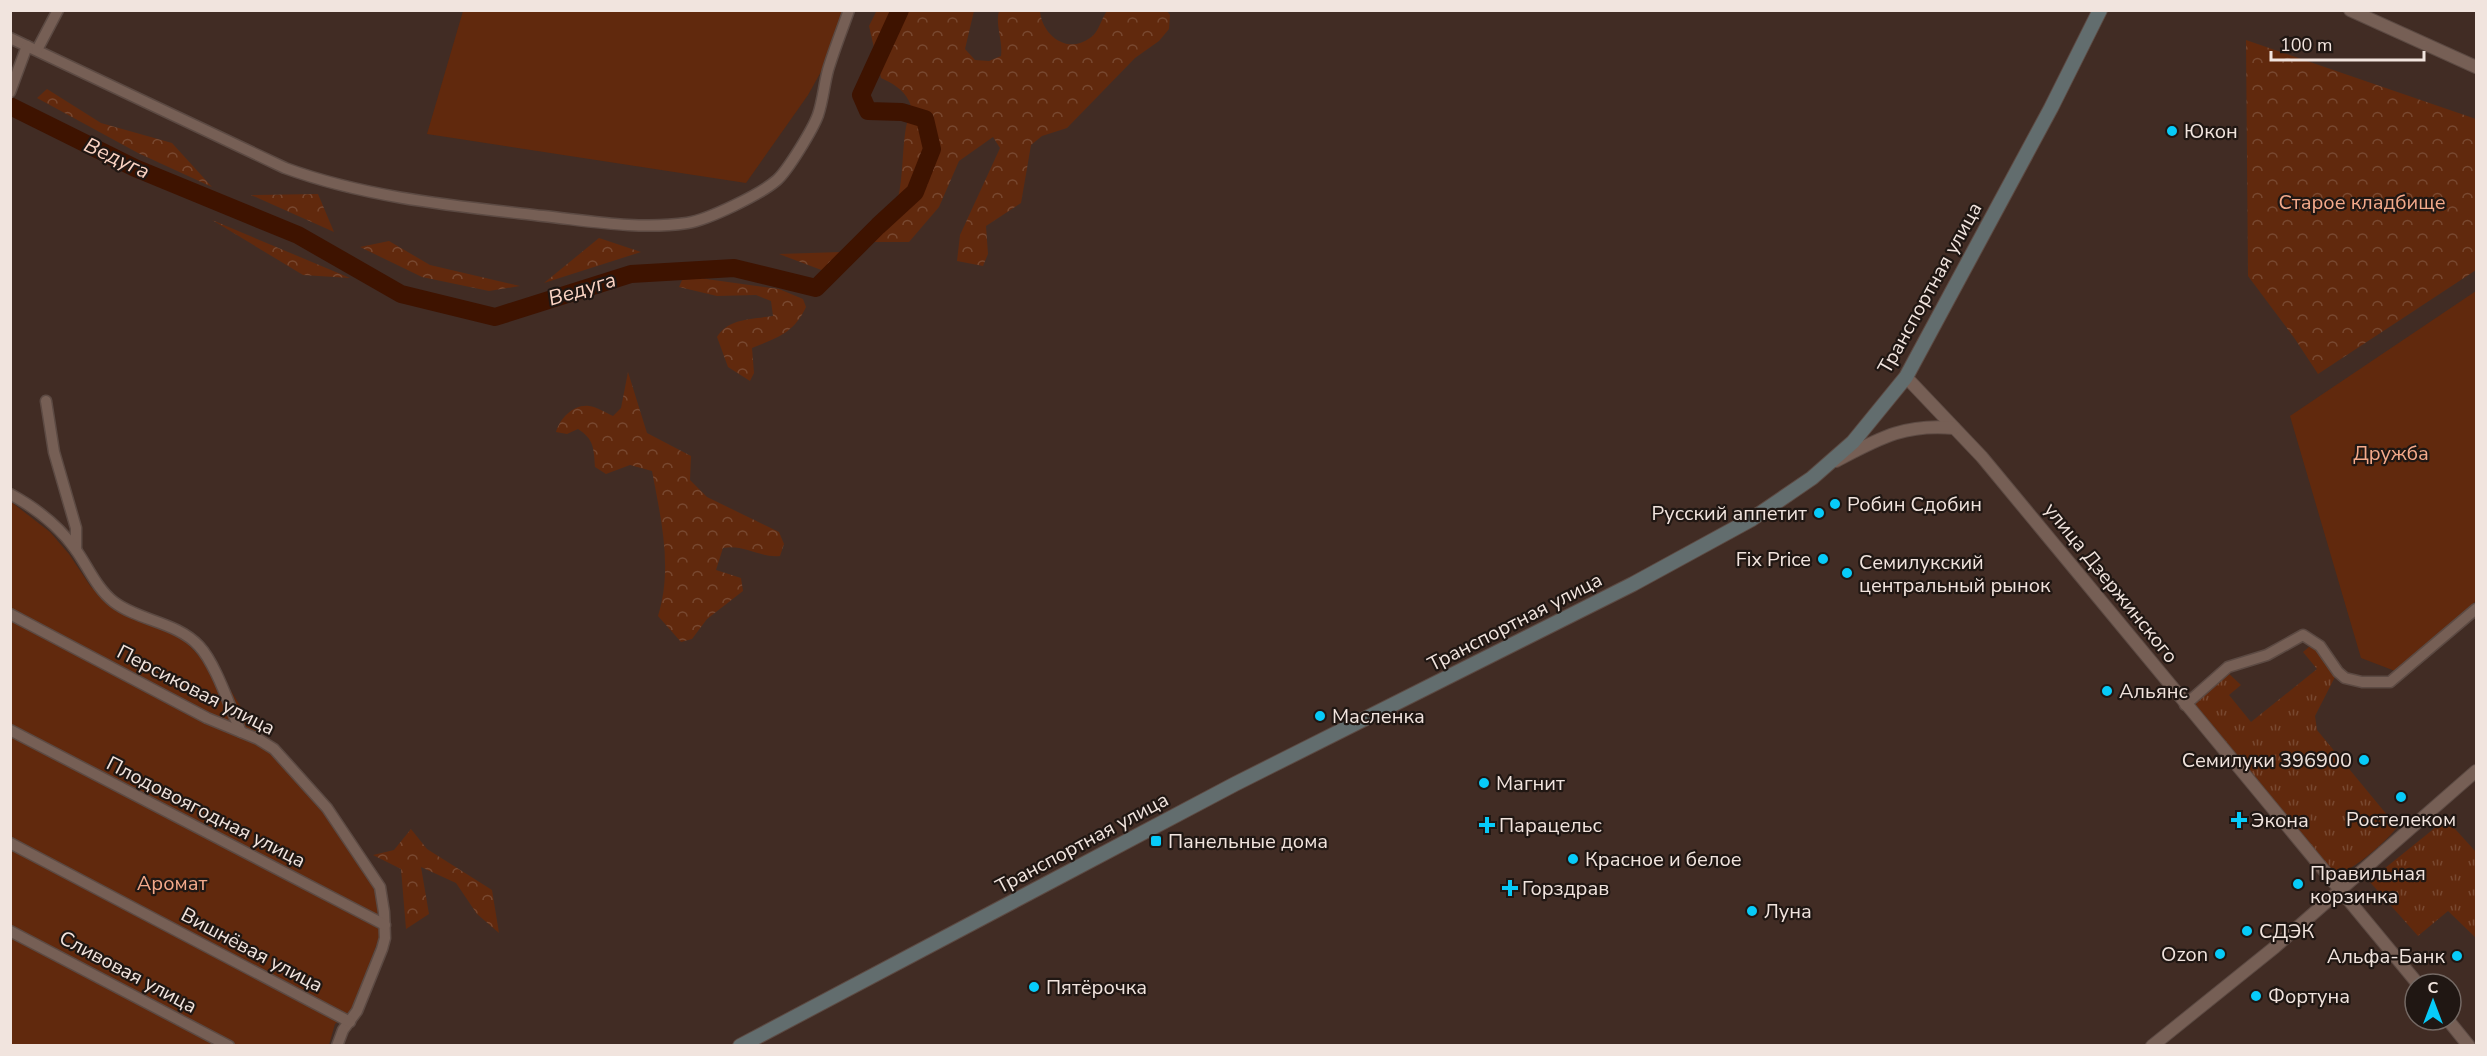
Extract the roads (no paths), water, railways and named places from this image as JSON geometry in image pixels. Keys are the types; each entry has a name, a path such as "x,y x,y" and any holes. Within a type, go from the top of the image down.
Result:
{"main road":[{"name":"Транспортная улица","path":"740,1046 1235,784 1632,584 1752,519 1824,467 1853,442 1906,377 2052,108 2100,10"}],"street":[{"path":"11,90 32,48 58,10"},
{"path":"10,38 285,168 320,181 473,208 634,226 667,225 690,223 714,214 748,198 777,180 818,116 828,71 849,10"},
{"path":"2349,10 2476,67"},
{"name":"улица Дзержинского","path":"1906,377 1989,465 2408,972"},
{"path":"46,401 54,452 76,528 76,550"},
{"path":"1824,467 1901,430 1928,425 1954,428"},
{"path":"10,494 42,514 63,533 99,586 114,602 184,634 198,645 207,656 240,732"},
{"path":"2185,705 2228,667 2267,655 2304,635 2320,646 2345,678 2362,682 2390,682 2476,609"},
{"name":"Персиковая улица","path":"10,614 207,718 258,739 274,749 327,808 380,887 385,925 382,949 357,1011 344,1030 337,1046"},
{"name":"Плодовоягодная улица","path":"10,730 385,925"},
{"path":"2151,1046 2340,892 2476,771"},
{"name":"Вишнёвая улица","path":"10,843 350,1022"},
{"name":"Сливовая улица","path":"10,931 230,1046"},
{"path":"2458,1032 2469,1046"}],"waterway":[{"name":"Ведуга","path":"10,106 135,168 298,235 401,294 495,317 631,274 734,268 816,288 915,192 932,149 925,119 902,112 868,111 861,95 900,10"}],"place":[{"name":"Юкон","path":"2172,131"},
{"name":"Робин Сдобин","path":"1835,504"},
{"name":"Русский аппетит","path":"1819,513"},
{"name":"Fix Price","path":"1823,559"},
{"name":"Семилукский центральный рынок","path":"1847,573"},
{"name":"Альянс","path":"2107,691"},
{"name":"Масленка","path":"1320,716"},
{"name":"Семилуки 396900","path":"2364,760"},
{"name":"Магнит","path":"1484,783"},
{"name":"Ростелеком","path":"2401,797"},
{"name":"Экона","path":"2239,820"},
{"name":"Парацельс","path":"1487,825"},
{"name":"Панельные дома","path":"1156,841"},
{"name":"Красное и белое","path":"1573,859"},
{"name":"Правильная корзинка","path":"2298,884"},
{"name":"Горздрав","path":"1510,888"},
{"name":"Луна","path":"1752,911"},
{"name":"СДЭК","path":"2247,931"},
{"name":"Ozon","path":"2220,954"},
{"name":"Альфа-Банк","path":"2457,956"},
{"name":"Пятёрочка","path":"1034,987"},
{"name":"Фортуна","path":"2256,996"}],"park label":[{"name":"Старое кладбище","path":"2362,202"},
{"name":"Дружба","path":"2391,453"},
{"name":"Аромат","path":"172,883"}]}
